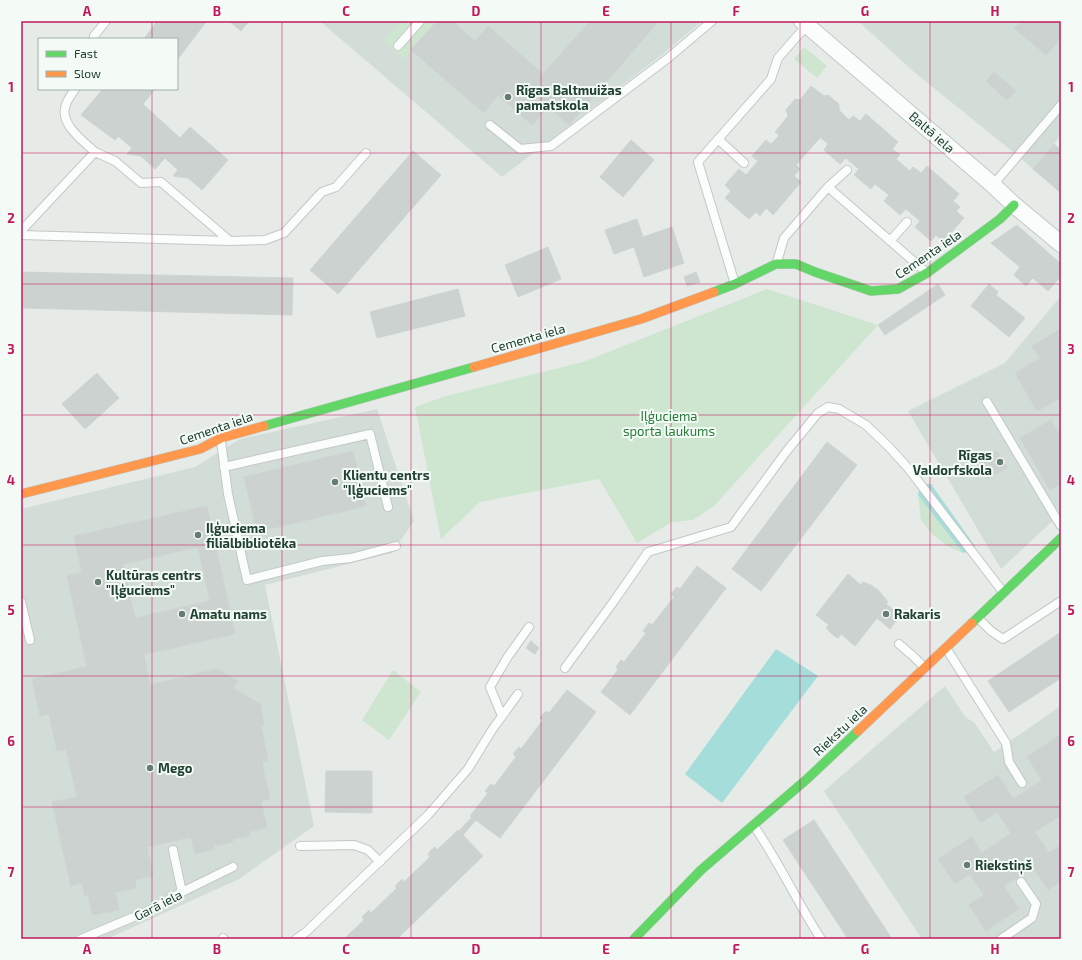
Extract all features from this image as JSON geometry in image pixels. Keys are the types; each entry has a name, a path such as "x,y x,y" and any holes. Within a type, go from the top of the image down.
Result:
{"street":[{"name":"Baltā iela","path":"805,23 1061,244"},
{"name":"Cementa iela","path":"21,494 200,449 221,438 642,319 736,284 776,264 796,264 871,291 898,289 927,273 1000,219 1014,205"},
{"name":"Riekstu iela","path":"634,939 701,870 807,779 1061,538"}],"lane":[{"path":"94,38 106,21"},
{"path":"398,46 420,21"},
{"path":"490,125 520,149 550,146 667,59 712,21"},
{"path":"736,284 698,162 771,79 778,58 805,23"},
{"path":"74,90 67,100 64,110 65,120 76,136 95,152 115,162 141,183 160,182 230,241"},
{"path":"993,185 1061,105"},
{"path":"718,139 744,163"},
{"path":"21,232 95,152"},
{"path":"21,235 230,241 265,240 284,233 322,192 336,187 366,153"},
{"path":"776,264 784,238 828,187 847,170"},
{"path":"828,187 927,273"},
{"path":"890,241 907,222"},
{"path":"988,402 1061,526"},
{"path":"565,668 648,552 731,527 786,452 818,413 828,407 839,409 866,425 889,447 908,468 1004,593"},
{"path":"224,467 370,434 388,507"},
{"path":"221,438 228,494 247,580 322,561 352,558 396,546"},
{"path":"978,617 991,631 1003,639 1061,601"},
{"path":"21,602 30,640"},
{"path":"502,716 490,687 507,658 529,627"},
{"path":"899,644 925,668"},
{"path":"946,648 1006,743 1009,762 1022,783"},
{"path":"296,939 306,932 428,815 468,769 518,694"},
{"path":"754,825 821,939"},
{"path":"300,846 354,846 368,850 380,862"},
{"path":"173,850 182,892"},
{"name":"Garā iela","path":"81,939 148,911 182,892 233,867"},
{"path":"1001,939 1032,918 1036,904 1021,882"}],"shaded area":[{"name":"Rīgas Baltmuižas pamatskola","path":"324,21 702,21 663,54 502,177 322,23"},
{"path":"858,21 1061,21 1061,135 1033,169 914,72"},
{"name":"Rīgas Valdorfskola","path":"1061,296 1061,513 1001,569 908,411 1005,363"},
{"path":"377,409 414,521 392,553 265,585 314,826 239,879 107,939 21,939 21,509 195,467 240,439"},
{"name":"Riekstiņš","path":"945,686 966,718 974,722 994,752 1061,706 1061,939 922,939 824,791"}],"green space":[{"path":"401,21 437,21 404,59 383,41"},
{"path":"804,47 827,66 817,78 794,59"},
{"name":"Iļģuciema sporta laukums","path":"767,289 878,325 714,506 693,520 672,522 637,543 599,479 480,502 441,539 415,407 446,396 583,362"},
{"path":"918,495 963,553 947,546 931,533 921,520"},
{"path":"393,670 421,692 389,740 362,720"}],"water":[{"path":"920,484 931,484 975,546 971,551 963,553 918,495"},
{"path":"776,649 818,676 722,803 685,774"}],"building":[{"path":"155,21 206,22 178,59 178,38 145,38 155,24"},
{"path":"229,21 249,21 241,31"},
{"path":"437,21 452,21 475,41 488,26 543,74 590,21 659,21 569,125 548,107 532,125 498,95 484,113 411,50"},
{"path":"1021,21 1061,21 1061,38 1046,55 1014,28"},
{"path":"994,72 1016,91 1007,100 986,81"},
{"path":"811,86 824,96 828,95 839,104 839,110 842,113 802,158 778,137 779,135 775,132 788,116 786,110 795,99 800,100"},
{"path":"102,90 125,90 144,105 115,140 81,115"},
{"path":"125,90 154,90 143,104"},
{"path":"144,105 180,138 190,127 228,160 202,190 188,178 173,176 178,170 165,158 155,169 141,156 127,154 132,148 118,136"},
{"path":"842,113 849,120 853,116 860,121 866,114 898,142 892,149 900,155 896,159 910,171 913,167 921,173 927,166 959,194 953,201 960,207 956,211 964,218 943,242 936,235 931,241 915,227 920,221 906,209 900,215 884,201 889,195 875,184 871,189 854,175 859,169 846,158 840,164 824,150 828,144 820,137"},
{"path":"778,137 802,158 796,165 800,169 794,176 801,182 773,215 766,208 760,216 756,212 749,219 725,198 731,191 725,185 739,169 746,175 758,161 752,156 766,140 771,144"},
{"path":"631,140 654,160 623,197 600,177"},
{"path":"1054,144 1061,150 1061,193 1033,169"},
{"path":"413,151 441,175 338,294 310,270"},
{"path":"637,219 643,237 672,227 684,263 644,277 634,247 614,254 605,230"},
{"path":"1017,225 1061,264 1061,276 1048,291 1033,278 1026,286 1014,275 1020,267 991,243"},
{"path":"548,247 561,279 518,297 505,265"},
{"path":"21,272 293,278 292,315 21,308"},
{"path":"696,272 700,282 687,286 684,277"},
{"path":"938,284 945,295 885,335 878,325"},
{"path":"989,284 998,292 996,295 1025,318 1009,337 971,306"},
{"path":"458,289 465,316 377,338 370,312"},
{"path":"1061,329 1061,398 1037,411 1015,373 1040,358 1032,346"},
{"path":"97,373 119,398 85,429 62,404"},
{"path":"1051,420 1058,432 1061,430 1061,484 1050,490 1020,438"},
{"path":"827,442 857,465 761,591 732,569"},
{"path":"353,451 366,506 257,532 244,477"},
{"path":"997,451 1007,468 987,479 978,462"},
{"name":"Kultūras centrs \"Iļģuciems\"","path":"207,506 235,634 87,667 67,576 82,573 74,536","holes":["198,547 210,601 135,618 123,564"]},
{"path":"697,566 726,588 630,715 601,692 618,670 616,667 621,660 624,662 646,633 643,631 649,623 652,625 674,597 671,594 677,587 680,589"},
{"path":"848,574 861,585 863,582 878,590 888,602 886,604 900,615 890,629 877,618 855,646 841,634 838,638 834,636 826,628 829,625 816,615"},
{"path":"1061,632 1061,678 1009,712 988,681"},
{"path":"531,641 539,648 535,654 526,648"},
{"path":"144,654 150,685 217,669 238,681 233,688 260,704 264,725 261,726 268,761 262,763 270,799 261,801 267,828 249,832 250,836 232,839 233,842 214,846 214,849 195,854 191,837 147,847 153,876 135,880 136,888 115,892 119,910 92,915 88,895 85,896 82,883 71,886 52,802 77,797 66,749 57,751 49,714 40,716 32,679"},
{"path":"567,690 596,712 500,838 470,816 488,793 485,791 491,784 494,786 516,757 513,754 519,747 521,749 543,720 540,718 543,714 546,711 549,713"},
{"path":"1060,735 1061,815 1035,832 1049,853 1061,845 1061,881 1048,890 1033,867 1004,886 1019,909 986,931 969,905 984,895 970,874 955,884 938,859 972,837 982,853 1011,833 997,812 981,823 964,797 998,775 1013,799 1042,780 1027,757"},
{"path":"326,771 372,771 372,813 325,812"},
{"path":"472,817 476,820 463,835 459,831"},
{"path":"814,820 892,939 848,939 783,840"},
{"path":"458,830 483,856 397,939 344,939 364,920 362,917 369,910 371,913 397,888 395,886 402,879 404,882 430,857 428,854 431,850 435,847 437,850"}],"traffic: fast":[{"path":"714,292 735,284 776,264 796,264 871,291 898,289 927,273 1000,219 1014,205"},
{"path":"264,426 474,367"},
{"path":"972,623 1061,538"},
{"path":"634,939 701,870 807,779 858,731"}],"traffic: slow":[{"path":"474,367 641,319 714,292"},
{"path":"21,494 200,449 221,438 264,426"},
{"path":"858,731 972,623"}],"place":[{"name":"Rīgas Baltmuižas pamatskola","path":"508,97"},
{"name":"Rīgas Valdorfskola","path":"1000,462"},
{"name":"Klientu centrs \"Iļģuciems\"","path":"335,482"},
{"name":"Iļģuciema filiālbibliotēka","path":"198,535"},
{"name":"Kultūras centrs \"Iļģuciems\"","path":"98,582"},
{"name":"Amatu nams","path":"182,614"},
{"name":"Rakaris","path":"886,614"},
{"name":"Mego","path":"150,768"},
{"name":"Riekstiņš","path":"967,865"}]}
